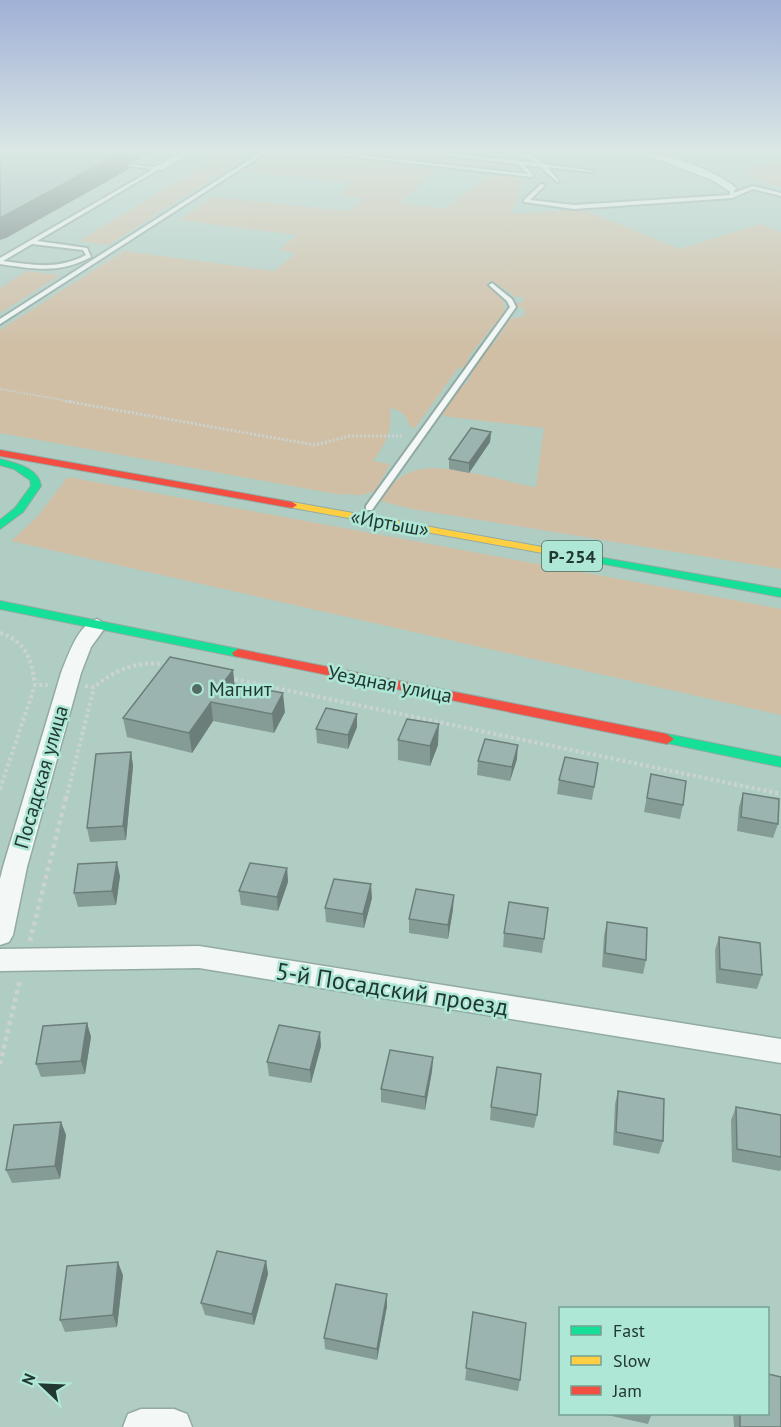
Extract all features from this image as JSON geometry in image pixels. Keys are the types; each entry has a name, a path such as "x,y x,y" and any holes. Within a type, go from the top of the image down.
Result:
{"main road":[{"name":"«Иртыш»","path":"0,441 781,581"},
{"name":"«Иртыш»","path":"0,453 781,593"},
{"path":"0,462 28,473 35,479 36,486 19,510 0,526"},
{"name":"Уездная улица","path":"0,605 781,762"}],"street":[{"name":"Посадская улица","path":"0,935 8,867 81,646 97,625"},
{"name":"5-й Посадский проезд","path":"12,960 199,957 781,1052"},
{"path":"141,1427 174,1427"}],"lane":[{"path":"0,261 74,218"},
{"path":"0,322 163,218"},
{"path":"0,261 58,269 73,266 89,256 85,249 32,242"},
{"path":"369,508 513,307 510,300 492,285"}],"path":[{"path":"0,389 315,445 350,436 397,438 425,432"},
{"path":"0,633 13,636 31,657 35,686 0,789"},
{"path":"0,1064 12,960 94,687 114,670 148,660 172,665"},
{"path":"219,675 781,795"},
{"path":"35,686 94,687"}],"shaded area":[{"path":"117,218 151,218 108,245 79,241"},
{"path":"183,218 603,218 680,249 760,224 781,232 781,569 412,509 377,500 400,478 417,470 429,468 460,471 536,487 544,428 443,416 445,414 441,413 453,389 465,385 472,374 470,372 477,367 484,350 495,342 510,319 525,316 525,310 515,305 525,300 524,297 516,297 493,281 486,282 501,298 505,311 469,356 466,366 457,369 415,428 410,427 401,412 390,408 388,436 373,461 390,464 375,491 362,495 336,494 0,433 0,330 124,251 274,271 296,253 279,250 297,235 180,220"},
{"path":"26,271 60,275 0,313 0,288"},
{"path":"68,477 781,609 781,715 11,541 37,517"}],"building":[{"path":"471,428 491,432 469,463 449,459"},
{"path":"170,657 233,670 224,682 283,693 272,714 211,702 189,733 123,718"},
{"path":"326,708 357,714 348,735 316,729"},
{"path":"407,719 439,724 430,746 398,740"},
{"path":"485,739 518,745 512,767 478,761"},
{"path":"131,752 123,826 87,828 96,754"},
{"path":"565,757 598,763 594,787 559,780"},
{"path":"651,774 686,781 683,805 647,798"},
{"path":"743,793 779,799 778,824 741,817"},
{"path":"117,862 112,891 74,893 78,864"},
{"path":"250,863 287,868 277,897 239,891"},
{"path":"334,879 371,884 363,914 325,908"},
{"path":"416,889 454,895 448,925 409,919"},
{"path":"509,902 548,908 544,939 504,933"},
{"path":"607,922 647,928 646,960 605,953"},
{"path":"719,937 760,943 762,975 720,969"},
{"path":"87,1023 81,1061 36,1064 43,1026"},
{"path":"279,1025 320,1032 310,1070 267,1062"},
{"path":"390,1050 433,1057 425,1097 381,1089"},
{"path":"497,1067 541,1074 537,1115 491,1107"},
{"path":"618,1091 664,1099 663,1141 616,1132"},
{"path":"736,1107 781,1115 781,1157 737,1149"},
{"path":"61,1122 55,1166 6,1170 14,1125"},
{"path":"217,1251 266,1261 252,1314 201,1303"},
{"path":"118,1262 113,1315 60,1320 67,1266"},
{"path":"336,1284 387,1294 377,1349 324,1338"},
{"path":"473,1312 526,1323 520,1380 466,1368"},
{"path":"769,1374 781,1377 781,1427 740,1427 740,1415 769,1415"}],"traffic: fast":[{"path":"0,462 18,467 35,479 36,486 19,510 0,526"},
{"path":"581,557 781,593"},
{"path":"0,605 238,653"},
{"path":"667,739 781,762"}],"traffic: slow":[{"path":"292,505 581,557"}],"traffic: jam":[{"path":"0,453 292,505"},
{"path":"238,653 667,739"}],"place":[{"name":"Магнит","path":"197,689"}]}
